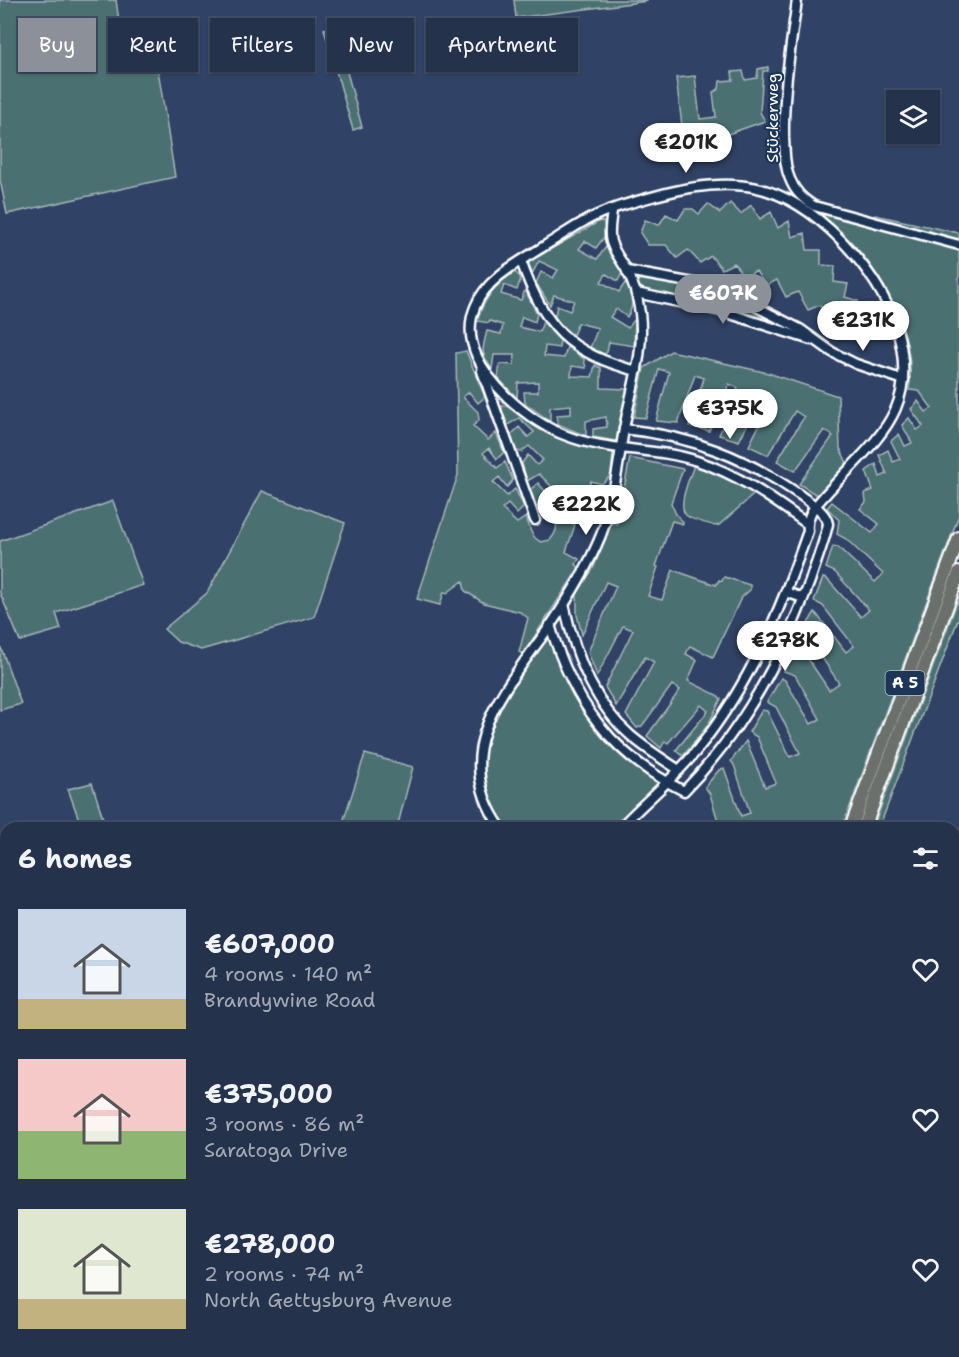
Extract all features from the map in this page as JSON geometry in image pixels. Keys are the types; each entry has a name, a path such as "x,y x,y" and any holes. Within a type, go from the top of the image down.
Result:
{"highway":[{"name":"A 5","path":"853,822 959,538"},
{"name":"A 5","path":"866,822 959,573"}],"street":[{"name":"Stückerweg","path":"797,0 788,64 784,120 785,162 787,173 796,191 814,206 959,245"},
{"path":"535,520 471,334 475,306 479,297 494,281 521,261 586,220 675,190 720,183 760,189 782,196 827,226 854,253 877,284 895,325 905,364 899,403 882,432 815,506 806,523"},
{"path":"498,822 490,811 482,787 479,751 485,729 498,699 564,604 591,558 601,535 610,505 637,372 642,332 636,292 611,243 612,210"},
{"path":"521,261 539,305 563,336 592,357 637,372"},
{"path":"627,271 694,283 737,297 800,329 814,341"},
{"path":"636,292 721,311 814,341 856,364 904,380"},
{"path":"481,368 507,397 548,427 587,442 666,453 720,469 759,490 806,523 808,531 786,592 751,671 726,711 679,770 626,822"},
{"path":"550,625 571,681 597,724 620,749 668,783 684,791 714,757 764,684 780,654 803,598 828,524 825,516 815,506 781,482 726,452 679,438 624,429"},
{"path":"786,592 803,598"},
{"path":"564,604 579,661 610,714 629,735 679,770"}],"green space":[{"path":"0,0 116,0 119,18 108,18 108,72 158,72 175,177 7,214 0,180"},
{"path":"514,0 647,0 647,1 516,18"},
{"path":"768,67 768,71 763,71 760,112 765,121 685,149 676,78 695,76 700,119 716,117 713,92 719,89 720,81 733,80 732,72 743,71 745,80 757,78 758,69"},
{"path":"336,72 347,72 362,127 353,130"},
{"path":"730,203 741,214 751,205 760,219 771,212 778,228 789,221 792,237 805,233 807,250 821,250 821,265 835,266 834,282 848,284 845,297 858,301 859,307 856,314 868,320 870,329 866,335 861,337 857,330 845,336 839,318 827,324 820,305 808,310 798,292 786,297 777,280 765,286 756,271 744,277 734,263 722,269 711,256 700,263 688,250 677,258 666,245 648,245 640,233 645,220 659,225 666,214 678,220 685,209 693,209 699,214 708,204 720,213"},
{"path":"819,212 959,250 959,515 844,822 718,822 710,794 705,787 719,770 724,768 741,816 750,813 731,761 746,741 765,787 776,783 757,737 749,732 762,710 767,711 790,757 800,753 776,707 767,702 781,678 785,680 811,724 820,719 795,675 784,671 795,647 800,647 829,690 839,683 810,640 800,636 815,612 846,652 854,646 823,606 814,601 823,578 827,579 861,617 869,610 835,572 826,568 833,546 838,547 875,582 883,574 846,539 837,534 839,520 827,508 832,502 872,533 879,524 860,509 866,502 865,493 873,490 866,471 876,464 880,477 887,474 879,455 888,450 893,462 900,459 891,441 899,434 905,446 912,443 902,425 909,418 917,430 923,426 911,409 918,401 926,412 932,408 919,391 909,390 908,351 897,312 877,275 853,244"},
{"path":"875,215 959,233 959,240 871,218"},
{"path":"600,221 604,222 605,236 596,248 585,241 579,249 597,259 606,247 622,273 618,281 606,274 601,282 619,292 625,283 627,284 632,301 627,317 616,309 610,317 628,328 635,319 634,346 609,342 607,352 604,354 590,348 598,328 578,323 573,335 554,319 557,306 570,311 574,301 554,295 550,305 536,283 541,272 553,278 558,270 539,261 532,274 529,264 530,261"},
{"path":"515,272 521,278 517,290 504,285 501,294 521,300 525,290 537,314 535,322 522,317 519,327 539,332 543,322 560,340 559,348 545,346 544,356 564,358 567,347 584,359 586,368 572,366 571,376 592,377 595,365 601,368 601,388 627,389 616,441 593,437 593,429 607,427 606,417 586,421 586,436 558,424 557,415 571,414 571,405 550,407 550,421 525,403 524,392 538,392 538,382 518,383 517,398 498,378 500,364 514,365 515,355 494,355 492,369 488,364 483,351 487,331 501,334 503,325 490,321 489,323 477,321 491,293"},
{"path":"643,276 688,284 723,295 803,336 747,316 650,293 638,285 637,282"},
{"path":"466,351 485,397 478,403 469,392 463,397 478,412 479,420 473,426 488,440 496,433 504,452 497,459 489,448 483,453 497,468 505,462 513,480 507,487 499,477 493,482 507,496 515,489 524,507 517,514 508,504 502,509 517,523 526,517 535,538 541,542 550,540 554,535 556,525 548,514 537,511 530,490 538,483 547,493 553,488 539,474 527,481 522,463 528,455 537,465 543,460 529,446 521,452 516,451 510,436 519,427 528,437 534,432 519,418 508,425 502,414 502,406 506,406 556,437 582,446 613,451 611,475 602,484 591,481 582,506 574,504 568,522 575,525 566,552 579,559 576,564 579,568 523,654 519,652 528,618 520,612 484,603 465,591 463,581 447,593 444,592 440,605 417,599 458,475 456,353"},
{"path":"671,351 768,373 838,396 840,448 847,463 817,495 799,484 833,436 824,430 795,471 777,461 804,417 795,411 768,455 749,446 771,401 762,396 739,441 719,435 738,388 729,384 709,431 689,426 704,378 695,375 678,423 656,421 669,372 659,369 646,418 634,417 644,368"},
{"path":"630,458 683,469 671,503 683,524 672,521 648,596 662,600 673,570 716,585 724,577 750,585 750,590 741,598 713,657 690,646 686,654 697,660 688,681 721,699 708,725 683,756 676,750 708,711 701,705 668,743 665,741 661,748 647,736 680,690 672,685 642,726 637,728 626,715 654,662 645,657 616,706 605,687 633,630 623,626 597,676 588,652 616,586 606,582 582,635 577,615 577,594 594,567 611,523 617,524"},
{"path":"696,460 759,490 719,525 715,526 690,518 684,512 683,505 688,481"},
{"path":"262,491 345,523 314,617 201,650 178,642 164,629 207,593"},
{"path":"113,501 143,585 56,613 61,629 20,641 0,593 0,541"},
{"path":"959,597 959,617 881,822 875,822"},
{"path":"550,625 554,639 597,724 668,783 626,822 497,822 482,787 485,729"},
{"path":"0,645 21,704 0,710"},
{"path":"365,754 413,767 399,822 343,822"},
{"path":"92,783 104,822 80,822 68,789"}]}
